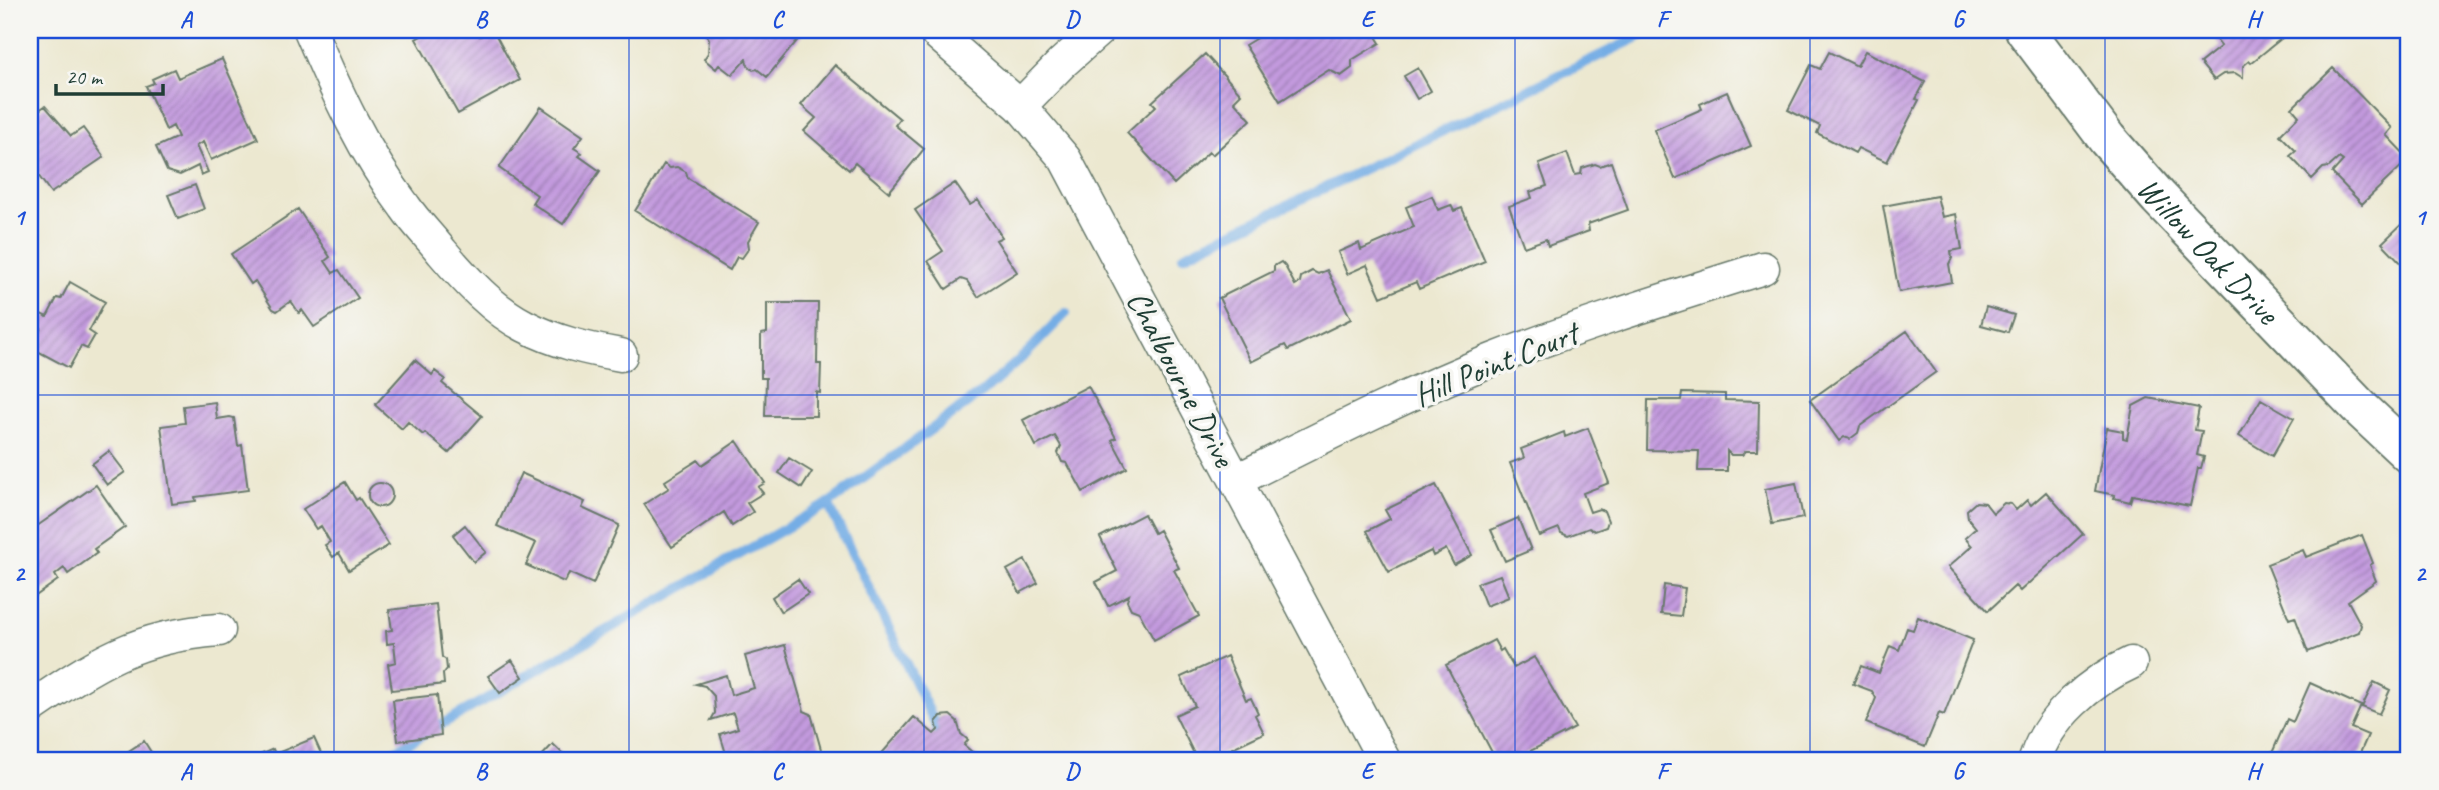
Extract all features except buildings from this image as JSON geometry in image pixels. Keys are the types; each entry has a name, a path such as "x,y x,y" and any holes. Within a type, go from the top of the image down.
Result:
{"street":[{"path":"310,30 341,102 383,174 405,208 455,267 481,294 522,325 555,340 621,355"},
{"name":"Chalbourne Drive","path":"933,30 1020,106 1065,159 1384,760"},
{"path":"1020,106 1099,30"},
{"name":"Willow Oak Drive","path":"2025,30 2099,128 2159,198 2353,401 2409,454"},
{"name":"Hill Point Court","path":"1237,480 1356,420 1491,361 1631,310 1763,268"},
{"path":"30,708 108,657 159,638 219,630"},
{"path":"2035,760 2039,748 2075,700 2115,670 2131,663"}],"waterway":[{"path":"1183,256 1653,30"},
{"path":"379,760 828,504 983,392 1026,354 1066,313"},
{"path":"828,504 953,760"}]}
